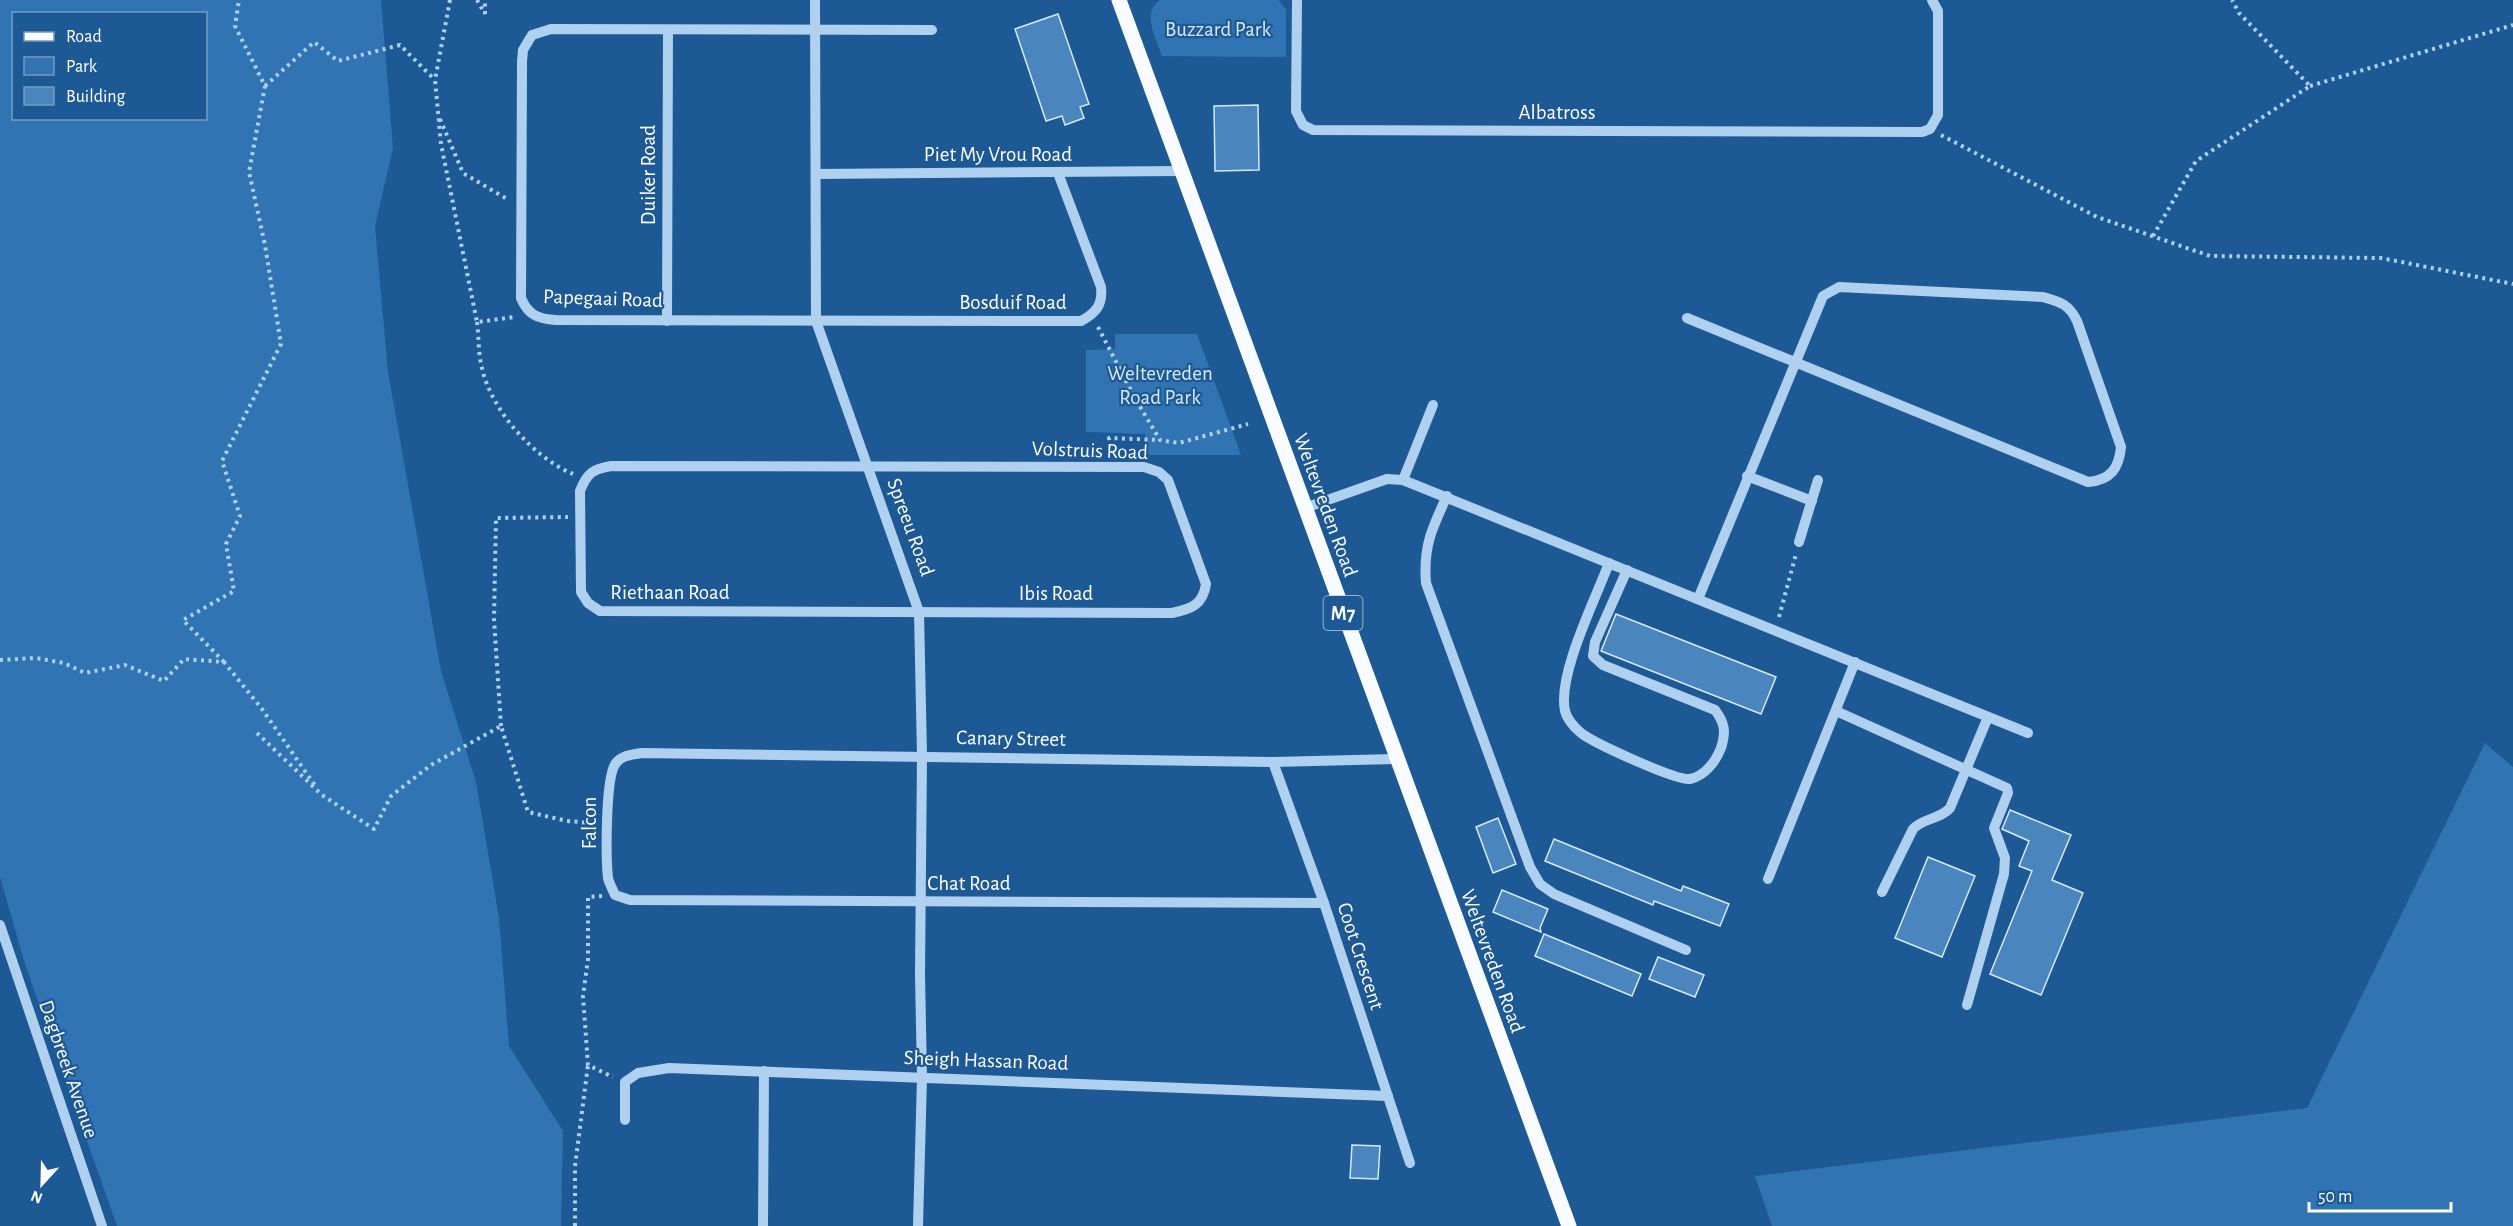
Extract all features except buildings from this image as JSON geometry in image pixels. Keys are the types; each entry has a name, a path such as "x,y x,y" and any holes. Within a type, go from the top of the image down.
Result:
{"main road":[{"name":"Weltevreden Road","path":"1119,0 1569,1226"}],"street":[{"name":"Spreeu Road","path":"815,0 816,321 919,612 922,756 920,975 922,1077 918,1226"},
{"name":"Albatross","path":"1297,0 1296,111 1303,124 1313,130 1922,132 1933,126"},
{"path":"1932,0 1938,11 1933,126"},
{"name":"Papegaai Road","path":"668,30 551,29 532,35 523,50 521,298 525,308 532,315 549,320 816,321"},
{"path":"668,30 932,30"},
{"name":"Duiker Road","path":"667,321 668,30"},
{"name":"Piet My Vrou Road","path":"816,174 1181,171"},
{"name":"Bosduif Road","path":"816,321 1067,322 1081,321 1092,315 1102,298 1101,287 1058,173"},
{"path":"1687,318 1794,362 2088,482 2102,481 2113,473 2120,461 2121,447 2077,321 2072,310 2065,303 2043,297 1839,287 1823,296 1794,362 1698,599"},
{"path":"1403,480 1433,405"},
{"path":"584,479 592,470 611,466 868,465"},
{"name":"Volstruis Road","path":"868,465 1152,469 1168,480 1206,584 1204,596 1193,609"},
{"path":"1747,477 1812,501"},
{"name":"Riethaan Road","path":"584,479 580,491 581,592 588,603 600,612 919,612"},
{"path":"1305,508 1387,479 1403,480 2028,733"},
{"path":"1799,542 1818,480"},
{"path":"1447,496 1428,541 1424,558 1426,583 1530,867 1540,884 1554,894 1686,950"},
{"path":"1609,563 1567,671 1563,696 1565,714 1575,727 1594,741 1676,778 1690,779 1703,774 1718,755 1725,734 1721,718 1714,710 1603,665 1593,656 1595,642 1627,570"},
{"name":"Ibis Road","path":"919,612 1172,613 1193,609"},
{"path":"1768,879 1855,662"},
{"path":"1836,711 2005,786 2008,790 1994,828 2006,864 1967,1005"},
{"path":"1882,892 1913,829 1948,810 1988,717"},
{"name":"Canary Street","path":"625,756 641,753 1273,762 1396,759"},
{"name":"Falcon","path":"615,895 608,879 608,787 611,771 616,761 625,756"},
{"name":"Coot Crescent","path":"1273,762 1324,903 1410,1163"},
{"name":"Chat Road","path":"615,895 630,900 1324,903"},
{"name":"Dagbreek Avenue","path":"0,925 102,1226"},
{"name":"Sheigh Hassan Road","path":"625,1082 638,1073 669,1068 1388,1096"},
{"path":"763,1226 764,1071"},
{"path":"625,1082 626,1120"}],"path":[{"path":"239,0 235,26 265,86 249,172 265,245 281,344 222,461 240,516 226,544 234,591 183,620 224,662 262,709 322,795"},
{"path":"450,0 435,80 441,144 477,322 482,369 500,413 553,466 584,479"},
{"path":"477,0 485,14 485,0"},
{"path":"2232,0 2239,13 2310,86"},
{"path":"2153,236 2196,161 2310,86 2513,25"},
{"path":"265,86 314,42 338,61 400,45 435,80"},
{"path":"439,116 463,173 512,202"},
{"path":"1933,126 2097,217 2210,256 2381,258 2513,284"},
{"path":"477,322 519,316"},
{"path":"1098,327 1160,440"},
{"path":"1110,458 1109,438 1179,443 1248,424"},
{"path":"580,517 496,518 494,619 501,726 528,812 567,821 608,824"},
{"path":"1776,630 1799,542"},
{"path":"0,660 36,658 64,663 85,673 125,665 164,681 184,659 224,662"},
{"path":"257,733 322,795 374,829 391,796 431,765 501,726"},
{"path":"574,1226 575,1166 588,1065 583,996 588,959 588,897 615,895"},
{"path":"588,1065 625,1082"}],"green space":[{"path":"0,0 381,0 393,148 375,226 388,372 441,671 476,782 499,918 509,1046 563,1131 561,1226 117,1226 25,964 0,877"},
{"name":"Buzzard Park","path":"1160,0 1279,0 1286,10 1286,57 1162,56 1151,19 1151,12"},
{"name":"Weltevreden Road Park","path":"1115,334 1197,334 1241,455 1148,455 1145,434 1086,432 1086,350 1115,349"},
{"path":"2485,743 2513,767 2513,1226 1772,1226 1755,1176 2307,1108"}]}
